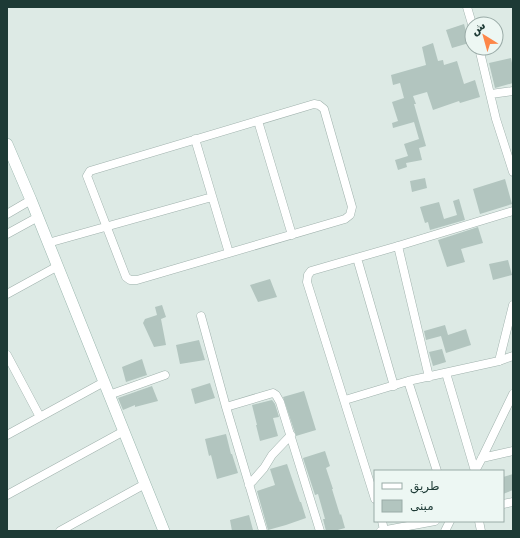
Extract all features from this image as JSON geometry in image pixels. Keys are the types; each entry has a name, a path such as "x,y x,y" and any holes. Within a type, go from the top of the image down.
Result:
{"street":[{"path":"481,56 496,119 513,172"},
{"path":"491,94 513,91"},
{"path":"314,104 319,105 324,109 352,208 350,215 344,219 292,235 137,280 130,280 126,276 87,176 90,171 258,121 314,104"},
{"path":"258,121 292,235"},
{"path":"195,139 230,253"},
{"path":"7,144 32,200 164,531"},
{"path":"48,243 212,197"},
{"path":"7,214 32,200"},
{"path":"374,496 307,282 308,275 311,271 513,211"},
{"path":"7,234 38,217"},
{"path":"398,246 429,377"},
{"path":"357,258 394,386"},
{"path":"7,294 58,266"},
{"path":"499,361 513,305"},
{"path":"202,316 226,407 263,531"},
{"path":"7,355 40,416"},
{"path":"345,400 408,381 499,361 513,356"},
{"path":"446,373 475,470"},
{"path":"109,395 165,375"},
{"path":"408,381 437,470"},
{"path":"7,435 104,382"},
{"path":"226,407 273,393 276,395 280,402 320,531"},
{"path":"476,470 513,394"},
{"path":"7,495 124,431"},
{"path":"249,485 264,468 272,454 291,436"},
{"path":"482,458 513,451"},
{"path":"60,531 144,484"},
{"path":"383,530 429,522"},
{"path":"445,531 450,522"}],"building":[{"path":"464,24 464,44 452,48 446,30"},
{"path":"433,43 438,61 443,60 444,65 457,61 464,84 475,80 480,97 460,103 459,101 433,110 427,92 413,96 426,146 419,148 422,160 406,163 407,167 398,170 395,160 408,156 404,144 419,139 414,122 393,128 392,123 398,121 392,102 404,98 400,83 393,85 391,75 426,65 422,47"},
{"path":"511,58 513,83 495,88 489,63"},
{"path":"425,178 427,188 412,192 410,181"},
{"path":"505,179 512,204 480,214 473,189"},
{"path":"459,199 465,220 430,230 428,222 425,223 420,207 439,202 444,219 457,215 453,201"},
{"path":"478,227 483,243 461,249 465,262 447,267 438,240"},
{"path":"508,260 512,275 493,280 489,264"},
{"path":"270,279 277,297 258,302 250,285"},
{"path":"162,305 166,317 161,319 166,345 154,347 143,323 145,319 157,315 155,307"},
{"path":"445,325 448,335 466,329 471,345 446,353 441,336 426,340 424,331"},
{"path":"199,340 205,360 180,364 176,345"},
{"path":"442,349 446,362 433,366 429,352"},
{"path":"142,359 147,375 126,382 122,367"},
{"path":"210,383 215,398 195,404 191,389"},
{"path":"152,386 158,401 135,407 135,405 123,410 118,398"},
{"path":"304,391 316,430 296,436 283,397"},
{"path":"272,400 275,404 279,417 273,418 278,436 260,441 252,405"},
{"path":"226,434 238,473 217,479 205,439"},
{"path":"325,451 330,466 326,468 345,528 334,531 326,531 323,519 325,519 318,494 315,495 303,458"},
{"path":"287,464 306,518 268,530 257,491 275,485 270,469"},
{"path":"513,474 513,490 504,494 504,477"},
{"path":"249,515 253,530 232,531 230,520"}]}
